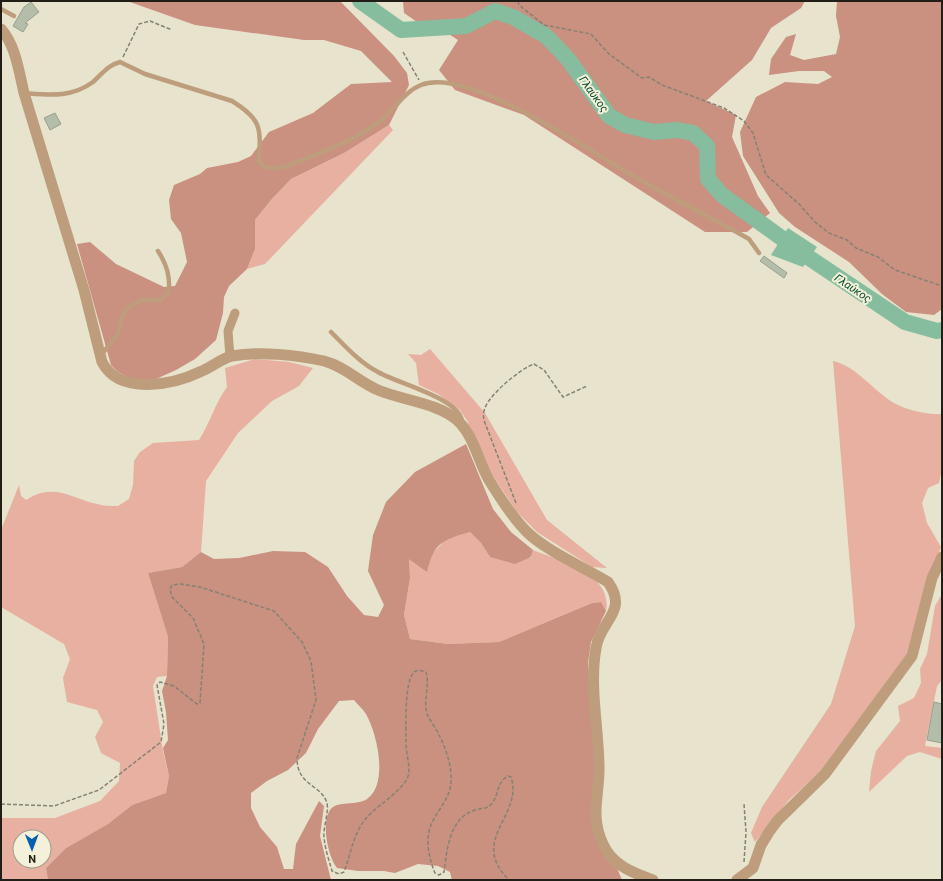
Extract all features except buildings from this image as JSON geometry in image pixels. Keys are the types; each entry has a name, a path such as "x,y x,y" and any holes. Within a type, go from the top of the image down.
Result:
{"street":[{"path":"1,29 10,43 84,290 100,356 106,371 114,378 127,382 142,384 167,382 183,379 230,357 257,353 325,361 336,365 376,390 438,409 452,416 462,424 488,479 514,518 528,533 542,543 608,582 615,591 617,598 616,606 596,645 594,662 593,687 599,771 595,816 603,844 610,856 620,865 653,880"},
{"path":"230,357 228,331 235,313"},
{"path":"739,879 753,868 761,845 778,820 826,774 912,656 932,578 942,557"}],"lane":[{"path":"1,9 14,16"},
{"path":"24,93 61,95 72,93 93,81 108,68 120,62 145,74 232,101 243,108 255,119 259,128 259,160 261,164 266,168 274,168 285,167 361,134 379,122 409,93 422,85 440,83 474,89 524,111 599,156 749,239 759,253"},
{"path":"100,356 118,334 123,315 128,307 143,300 161,300 169,292 170,281 166,263 158,251"},
{"path":"331,332 377,372 436,397 452,406 462,417 462,424"}],"path":[{"path":"518,1 519,5 544,25 592,34 609,54 642,78 649,77 662,85 724,108 744,121 753,134 766,175 799,204 815,222 829,233 847,240 856,248 878,258 895,270 942,286"},
{"path":"120,62 139,24 150,22 172,30"},
{"path":"403,52 422,85"},
{"path":"516,503 483,416 490,398 506,384 534,364 544,370 563,397 587,386"},
{"path":"1,804 54,806 99,790 161,742 164,724 157,685 160,682 174,686 192,702 197,704 200,703 204,644 193,618 172,597 170,589 172,585 180,584 200,587 274,610 302,642 311,661 316,700 297,758 297,767 303,779 324,797 327,805 324,838 332,871 339,874 344,872 358,828 370,814 406,782 409,773 406,742 407,698 410,680 414,672 419,670 426,672 428,677 425,689 427,714 439,734 448,756 451,779 450,791 429,831 430,859 435,873 439,876 444,872 452,832 465,814 488,808 494,802 499,784 508,776 511,777 514,784 513,800 495,834 494,844 495,859 509,880"},
{"path":"739,879 746,848 744,804"}],"shaded area":[{"path":"127,1 340,1 394,56 407,73 409,85 389,125 344,153 291,179 271,200 255,220 255,249 247,269 229,286 224,297 223,313 216,340 195,359 156,379 130,379 117,371 111,365 77,244 90,242 116,264 164,287 175,286 187,262 181,233 171,219 169,200 174,185 200,174 207,168 238,162 251,156 269,132 313,113 351,84 392,82 361,51 324,40 304,40 195,25"},
{"path":"403,1 805,1 801,8 771,28 752,60 706,101 736,115 732,137 758,196 770,213 747,232 705,232 524,115 455,90 439,70 458,40 441,29 417,22 404,13"},
{"path":"837,1 942,1 942,309 934,315 906,312 882,294 849,262 795,227 779,213 743,156 740,132 756,97 785,82 818,84 832,77 824,71 799,71 769,75 771,59 786,37 796,34 790,55 804,60 836,54 840,37 836,16"},
{"path":"389,125 393,130 265,264 247,269 255,249 255,220 291,179 344,153"},
{"path":"788,228 817,247 803,267 771,255"},
{"path":"430,349 485,413 547,520 607,568 592,567 537,532 517,512 487,467 469,432 468,422 460,410 438,394 419,385 416,363 408,354 421,355"},
{"path":"255,359 289,362 313,368 299,386 272,401 238,433 206,481 201,552 182,567 148,573 168,637 167,676 157,677 153,686 163,751 169,776 166,793 132,805 108,824 66,848 52,862 52,829 12,829 12,869 46,869 48,880 1,880 1,818 55,818 100,801 119,781 120,763 101,753 95,737 103,722 97,710 67,702 63,678 70,659 64,644 1,607 1,530 19,485 21,496 26,500 45,492 53,492 70,495 100,505 118,506 129,499 133,485 134,461 140,452 153,443 199,440 227,387 225,368"},
{"path":"833,361 850,368 886,398 899,406 924,413 942,414 942,469 939,483 928,488 922,503 927,523 941,547 926,584 908,653 823,769 788,801 755,842 751,833 762,807 831,704 855,626"},
{"path":"466,444 493,509 511,532 533,550 531,557 515,564 490,557 481,543 470,532 453,537 441,544 433,554 427,572 409,559 410,578 404,615 410,639 448,644 499,642 592,603 601,602 606,611 591,642 588,663 596,769 591,806 622,880 452,880 450,872 438,866 418,864 395,873 337,868 328,848 326,831 327,816 330,810 337,805 367,799 374,792 378,782 379,758 374,733 365,712 354,700 339,701 318,729 306,753 288,770 267,781 251,793 251,808 260,827 277,847 284,869 293,869 296,844 319,801 324,806 320,836 331,880 48,880 46,869 52,869 52,862 66,848 108,824 132,805 166,793 169,776 163,748 168,740 166,712 162,691 167,676 168,637 148,573 182,567 201,552 214,559 239,558 273,551 305,552 328,567 347,596 364,615 378,617 384,605 368,571 373,535 386,502 415,472"},
{"path":"470,532 481,543 490,557 531,558 533,550 582,570 593,578 601,587 606,598 606,611 601,602 592,603 499,642 448,644 410,639 404,615 410,578 409,558 432,554 446,539"},
{"path":"942,594 942,680 937,686 925,746 942,748 942,759 920,752 907,756 869,792 871,771 876,751 900,721 898,706 914,698 921,683 920,669 927,654 935,606"}],"waterway":[{"name":"Γλαύκος","path":"360,1 401,30 466,26 495,11 513,17 546,36 568,59 609,116 625,125 654,132 678,130 693,133 707,146 708,179 722,195 805,255 905,322 937,331 942,330"}]}
